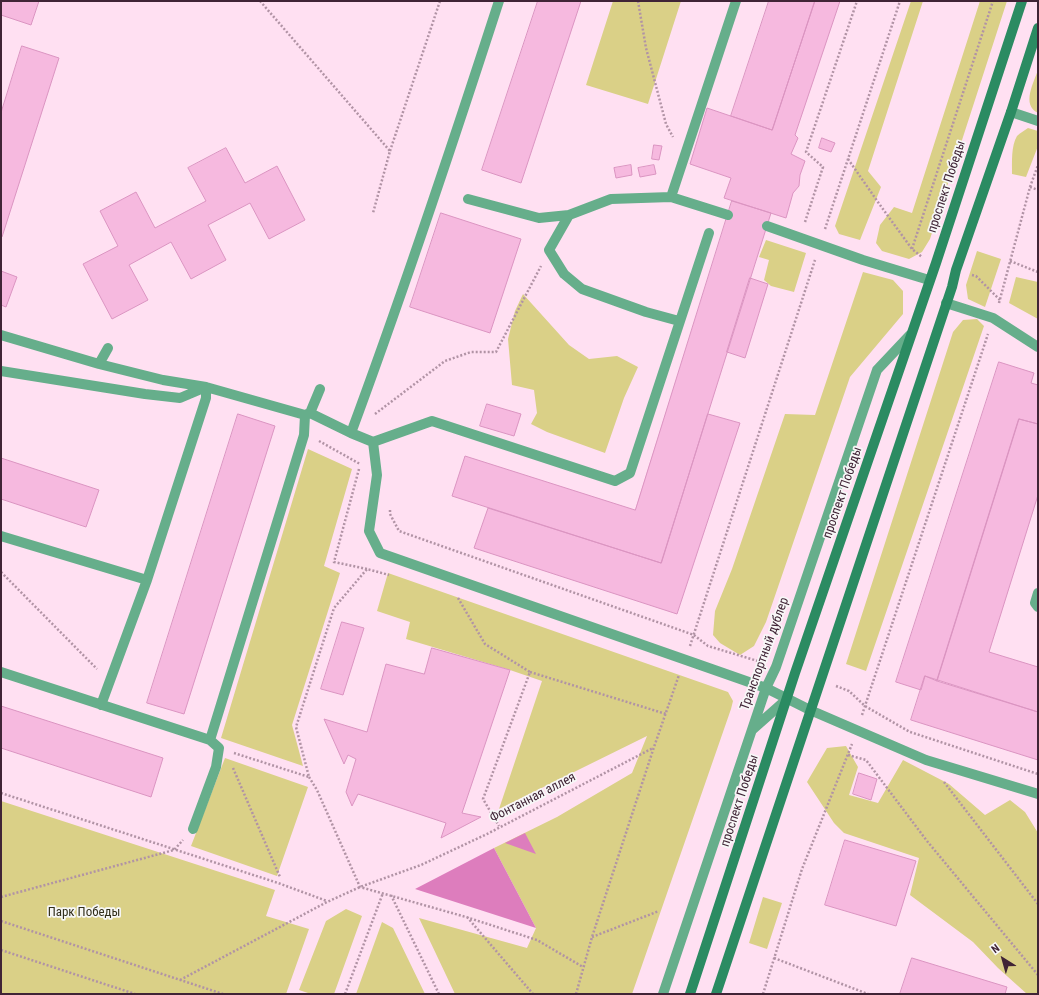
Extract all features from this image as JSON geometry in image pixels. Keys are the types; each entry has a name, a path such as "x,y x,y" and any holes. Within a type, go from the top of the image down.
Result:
{"main road":[{"name":"проспект Победы","path":"690,994 797,666 936,263 1022,1"},
{"path":"716,994 952,287 956,270 1011,112 1038,28"}],"lane":[{"path":"351,433 390,328 433,204 498,1"},
{"path":"671,197 736,1"},
{"path":"1011,112 1038,121"},
{"path":"468,199 540,218 569,215 611,199 671,197 728,215"},
{"path":"569,215 549,250 564,274 582,289 646,312 679,321"},
{"path":"767,226 863,260 929,280"},
{"path":"1,334 99,364 163,380 206,387 308,414 373,442 432,421 615,481 630,473 709,233"},
{"path":"946,303 993,318 1038,346"},
{"name":"Транспортный дублер","path":"663,994 766,688 776,667 877,370 910,335"},
{"path":"99,364 108,348"},
{"path":"1,370 145,394 180,398 206,387"},
{"path":"101,705 147,580 206,398 206,387"},
{"path":"210,740 304,435 308,414 320,389"},
{"path":"373,442 377,475 369,531 380,553 766,688 810,710 926,760 1038,794"},
{"path":"1,536 147,580"},
{"path":"1038,593 1034,603 1038,607"},
{"path":"1,672 210,740 219,748 216,767 193,829"},
{"path":"752,730 787,699"}],"path":[{"path":"260,1 390,151"},
{"path":"373,213 390,151 440,1"},
{"path":"638,1 646,48 666,124 684,159"},
{"path":"800,238 823,167 806,152 857,1"},
{"path":"576,994 592,937 654,747 694,635 900,1"},
{"path":"912,248 994,1"},
{"path":"848,159 912,248 921,257 936,263"},
{"path":"763,994 802,869 848,755 1000,300 1030,187 1038,165"},
{"path":"1030,187 1038,190"},
{"path":"351,433 444,361 471,352 496,352 549,250"},
{"path":"1010,261 1038,272"},
{"path":"956,270 976,276 1000,300"},
{"path":"304,435 315,439 377,475"},
{"path":"360,464 334,562 396,577"},
{"path":"390,507 390,514 399,531 694,635 708,646 776,667"},
{"path":"367,569 334,608 296,727 309,778 317,790 360,887 466,917 537,940 583,967"},
{"path":"1,572 110,682"},
{"path":"455,592 485,644 530,672 666,714"},
{"path":"499,826 483,799 530,672"},
{"path":"821,681 849,691 865,706 910,732 1038,774"},
{"name":"Фонтанная аллея","path":"180,980 327,902 360,887 421,865 487,834 499,826 654,747"},
{"path":"219,748 309,778"},
{"path":"219,748 231,764 280,876"},
{"path":"848,755 866,760 927,841 1038,975"},
{"path":"926,760 1038,904"},
{"path":"1,793 278,883 327,902"},
{"path":"1,897 174,850 193,829"},
{"path":"345,994 383,893"},
{"path":"391,895 439,994"},
{"path":"592,937 659,911"},
{"path":"466,917 533,994"},
{"path":"1,921 223,994"},
{"path":"1,950 135,994"},
{"path":"774,958 868,994"}],"green space":[{"path":"613,1 681,1 648,104 586,85"},
{"path":"911,1 923,1 868,171 881,187 860,240 839,234 835,226"},
{"path":"980,1 1007,1 930,239 922,252 909,259 882,251 876,243 880,225 894,207 912,213"},
{"path":"1038,70 1038,113 1030,105 1029,99"},
{"path":"1028,128 1038,131 1038,146 1026,177 1012,174 1012,159 1014,144 1017,136"},
{"path":"766,240 806,253 794,292 771,286 764,280 769,260 759,257"},
{"path":"977,251 1001,259 985,307 968,299 966,285"},
{"path":"863,272 893,280 903,291 903,314 850,377 766,622 754,646 740,655 720,643 713,635 715,611 732,569 785,414 815,415"},
{"path":"1016,277 1038,282 1038,319 1009,303"},
{"path":"523,294 569,345 589,359 617,356 638,367 624,398 605,453 547,432 531,424 537,413 534,390 512,385 508,339 515,311"},
{"path":"977,319 984,326 866,671 846,664 953,332 963,320"},
{"path":"308,449 352,469 324,566 340,573 292,725 303,766 221,738"},
{"path":"388,573 728,692 733,701 731,709 632,994 455,994 419,918 527,948 536,928 494,848 557,817 632,773 647,736 499,809 542,681 406,639 410,622 377,611"},
{"path":"846,746 858,767 849,795 878,803 903,760 949,784 985,815 1010,800 1025,812 1038,833 1038,994 1027,994 998,968 973,942 910,895 919,858 844,833 834,823 807,782 827,748"},
{"path":"225,758 308,787 277,876 191,846"},
{"name":"Парк Победы","path":"1,801 275,890 266,916 309,929 286,994 1,994"},
{"path":"763,897 782,903 767,949 749,943"},
{"path":"346,909 362,916 334,994 311,994 299,990 326,921"},
{"path":"382,922 393,928 425,994 356,994"}],"shaded area":[{"path":"525,833 536,854 505,843"},
{"path":"494,848 536,928 415,889"}],"building":[{"path":"1,1 39,1 31,25 1,15"},
{"path":"538,1 581,1 521,183 482,170"},
{"path":"769,1 815,1 772,130 731,116"},
{"path":"815,1 840,1 795,135 798,138 791,154 805,161 800,175 799,186 793,193 786,218 724,198 731,178 690,164 707,108 772,130"},
{"path":"22,46 59,58 1,237 1,113"},
{"path":"822,138 835,143 831,152 819,148"},
{"path":"654,145 662,146 659,160 652,159"},
{"path":"226,148 245,183 277,166 305,220 269,239 250,203 208,225 226,260 191,279 171,242 129,265 148,300 112,319 83,264 118,246 100,211 136,192 155,228 206,201 188,168"},
{"path":"631,165 632,175 616,178 614,168"},
{"path":"654,165 656,174 640,177 638,168"},
{"path":"732,201 771,213 661,563 452,496 465,456 635,510"},
{"path":"441,213 521,239 490,333 410,307"},
{"path":"1,271 17,277 6,307 1,305"},
{"path":"750,278 768,284 745,358 727,352"},
{"path":"999,362 1034,373 1031,383 1038,385 1038,424 1019,419 937,681 925,676 921,690 896,682"},
{"path":"487,404 521,414 514,436 480,426"},
{"path":"238,414 275,426 184,714 147,703"},
{"path":"708,414 740,423 677,614 474,548 488,508 661,563"},
{"path":"1019,419 1038,424 1038,495 989,652 1038,667 1038,712 937,681"},
{"path":"1,458 99,490 86,527 1,499"},
{"path":"342,622 364,628 343,695 321,689"},
{"path":"432,648 510,670 462,813 481,817 441,838 446,823 358,794 352,806 346,792 356,759 348,755 344,764 324,719 367,732 386,664 424,674"},
{"path":"925,676 1038,712 1038,760 911,720"},
{"path":"1,706 163,758 151,797 1,748"},
{"path":"859,773 877,779 871,800 853,794"},
{"path":"845,840 916,861 896,926 825,905"},
{"path":"912,958 1007,987 1005,994 900,994"}]}
